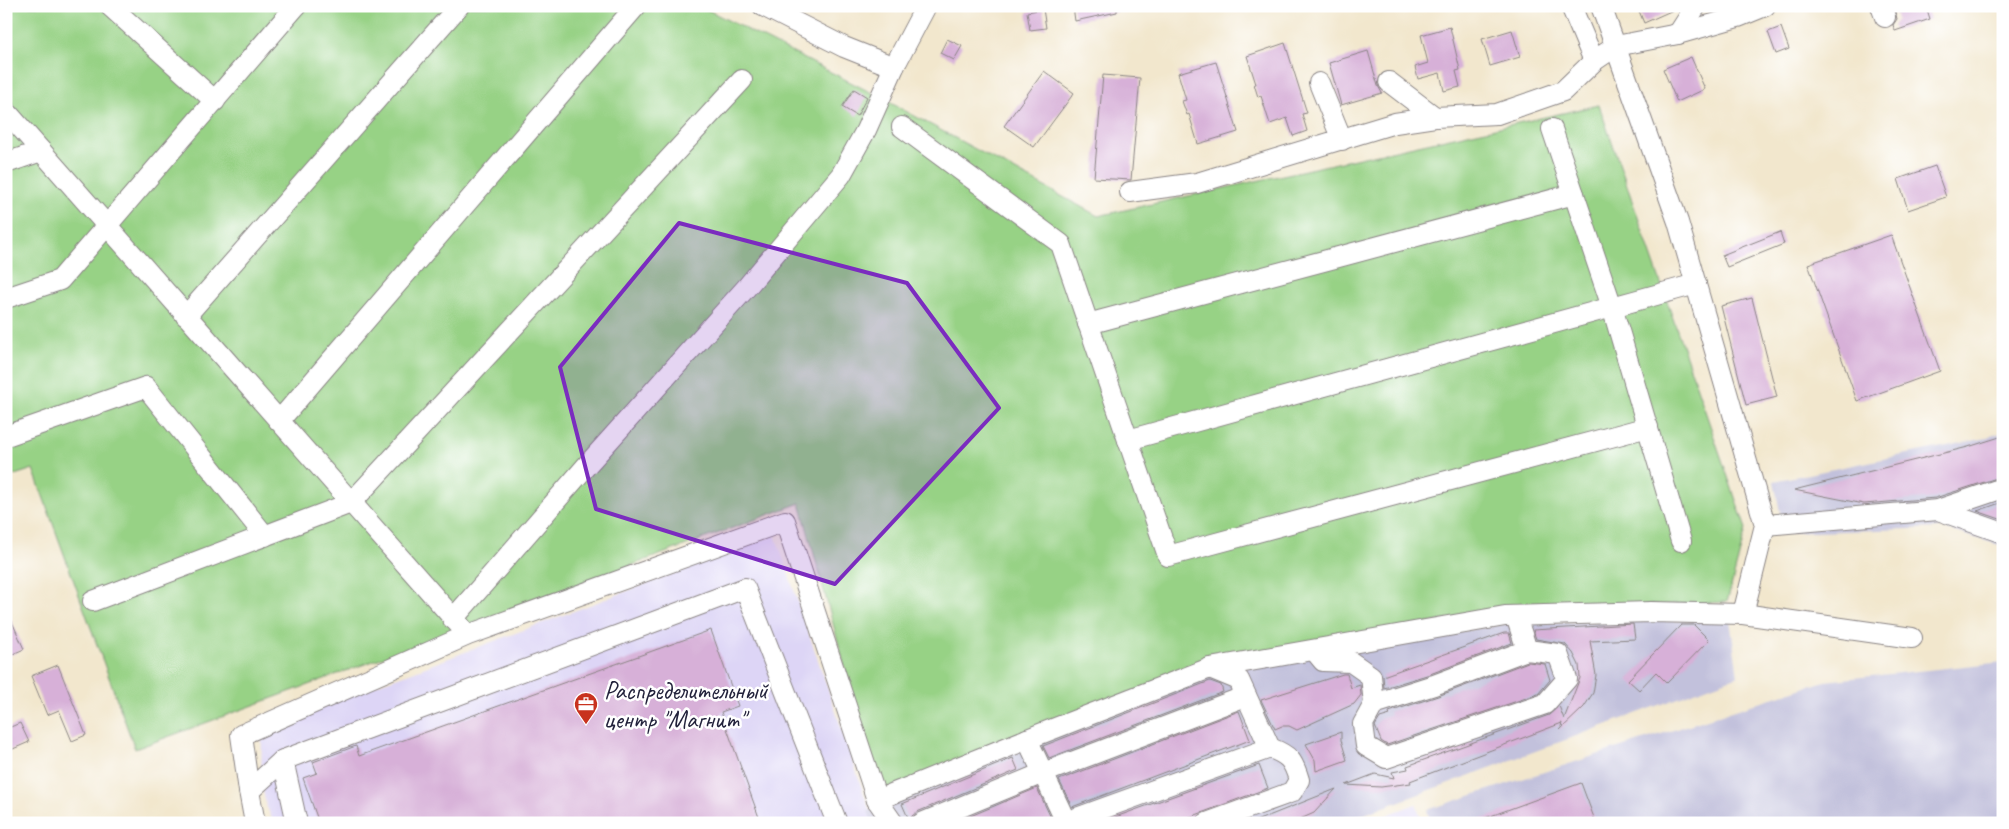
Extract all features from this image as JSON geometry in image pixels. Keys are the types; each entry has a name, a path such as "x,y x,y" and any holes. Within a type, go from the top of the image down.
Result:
{"street":[{"path":"110,6 215,102"},
{"path":"6,298 60,280 108,227 296,6"},
{"path":"186,316 459,6"},
{"path":"279,422 636,6"},
{"path":"763,6 844,47 894,67"},
{"path":"453,619 588,464 746,288 841,175 866,130 894,67 926,6"},
{"path":"1571,6 1594,61"},
{"path":"1601,6 1678,222 1765,525 1743,614"},
{"path":"1678,34 1696,6"},
{"path":"1130,192 1197,183 1395,123 1435,117 1498,114 1563,91 1594,61 1616,46 1678,34 1738,17 1765,6"},
{"path":"93,601 350,503 742,80"},
{"path":"1389,82 1435,117"},
{"path":"1319,83 1342,140"},
{"path":"6,111 468,635"},
{"path":"902,127 1060,244 1168,556 1648,427"},
{"path":"1552,129 1612,307 1682,541"},
{"path":"6,163 41,151"},
{"path":"1088,324 1574,194"},
{"path":"1128,440 1696,284"},
{"path":"6,436 146,387 265,536"},
{"path":"1765,525 1938,510 2003,488"},
{"path":"1938,510 2003,534"},
{"path":"256,823 255,786 241,735 468,635 785,521 877,800 881,823"},
{"path":"255,786 283,760 745,588 837,823"},
{"path":"877,800 1210,668 1505,616 1651,612 1743,614 1912,638"},
{"path":"1516,616 1527,650"},
{"path":"1314,650 1323,661 1351,662 1371,676 1374,704 1363,724 1366,746 1386,758 1546,704 1567,679 1558,654 1527,650 1434,685 1374,704"},
{"path":"1210,668 1239,680 1270,748"},
{"path":"931,821 1043,773 1246,696"},
{"path":"1027,739 1064,822 1270,748 1285,754 1294,765 1299,780 1292,792 1207,823"},
{"path":"283,760 297,823"},
{"path":"877,800 893,823"}],"highlighted area":[{"path":"679,223 907,283 999,408 835,584 596,509 560,367"}],"shaded area":[{"path":"2003,432 2003,546 1941,528 1784,533 1774,481 1982,439"},
{"path":"775,535 874,823 274,823 266,805 261,781 262,732 330,701 407,674"},
{"path":"1730,620 1738,676 1341,823 873,823 868,811 1053,733 1212,673 1510,623"},
{"path":"2003,662 2003,823 1431,823 1427,810 1825,681"},
{"path":"1416,804 1423,823 1366,823"}],"green space":[{"path":"6,6 700,6 878,96 1098,216 1599,105 1746,529 1727,602 1498,611 1210,661 879,792 800,503 135,749 33,469 6,478"}],"building":[{"path":"1073,6 1117,6 1117,12 1075,21"},
{"path":"1637,6 1682,6 1644,23"},
{"path":"1894,6 1926,6 1930,19 1895,31 1893,25 1897,19"},
{"path":"1043,9 1046,28 1030,30 1027,12"},
{"path":"1450,27 1460,70 1456,71 1460,87 1444,91 1440,73 1418,79 1415,67 1428,63 1421,35"},
{"path":"1781,27 1789,49 1776,54 1768,32"},
{"path":"1512,30 1520,57 1490,66 1482,39"},
{"path":"947,39 962,46 954,60 940,53"},
{"path":"1285,43 1307,113 1302,114 1307,131 1293,136 1287,118 1270,124 1261,96 1258,97 1247,56"},
{"path":"1368,51 1378,86 1382,93 1341,105 1329,63"},
{"path":"1691,57 1705,89 1677,102 1663,69"},
{"path":"1216,62 1238,132 1198,144 1189,114 1187,115 1182,101 1186,100 1178,73"},
{"path":"1044,71 1074,93 1034,147 1004,126"},
{"path":"1103,75 1140,78 1131,180 1094,178"},
{"path":"854,89 867,97 857,116 842,107"},
{"path":"1935,166 1946,197 1908,210 1898,179"},
{"path":"1780,232 1784,244 1727,267 1722,255"},
{"path":"1891,235 1940,371 1857,401 1808,264"},
{"path":"1752,298 1777,397 1746,405 1721,306"},
{"path":"2003,436 2003,476 1935,498 1864,504 1794,490 1968,447"},
{"path":"2003,502 2003,520 1977,511"},
{"path":"6,608 24,649 6,657"},
{"path":"1633,624 1635,639 1590,641 1596,675 1593,693 1584,707 1560,730 1562,723 1410,781 1411,783 1381,787 1346,785 1375,774 1394,778 1392,772 1408,769 1407,766 1549,715 1559,706 1564,719 1580,678 1579,665 1573,653 1565,644 1536,639 1533,630"},
{"path":"1681,625 1694,625 1709,640 1667,683 1656,672 1639,690 1628,680"},
{"name":"Распределительный центр \"Магнит\"","path":"711,630 738,706 721,712 761,823 319,823 303,778 317,773 313,762 356,746 359,756"},
{"path":"1504,633 1509,633 1512,643 1430,674 1384,688 1383,676"},
{"path":"1528,662 1545,664 1550,680 1538,694 1387,745 1381,741 1375,726 1380,718 1390,715 1389,712 1438,696"},
{"path":"58,665 86,735 72,741 59,710 47,715 31,676"},
{"path":"1347,674 1351,688 1360,685 1361,695 1354,704 1297,730 1289,726 1275,729 1261,700"},
{"path":"1210,681 1221,685 1223,692 1049,758 1043,746"},
{"path":"1239,711 1250,740 1072,807 1059,780"},
{"path":"20,723 29,742 6,752 6,729"},
{"path":"1341,732 1341,740 1347,760 1316,771 1315,760 1306,744"},
{"path":"1013,758 1018,770 917,812 912,816 910,822 902,804"},
{"path":"1259,765 1268,788 1174,823 1099,823"},
{"path":"1581,783 1596,823 1477,823 1477,821"},
{"path":"1037,788 1052,820 1051,823 954,823"},
{"path":"1336,789 1314,813 1290,823 1251,823"}],"place":[{"name":"Распределительный центр \"Магнит\"","path":"586,725"}]}
